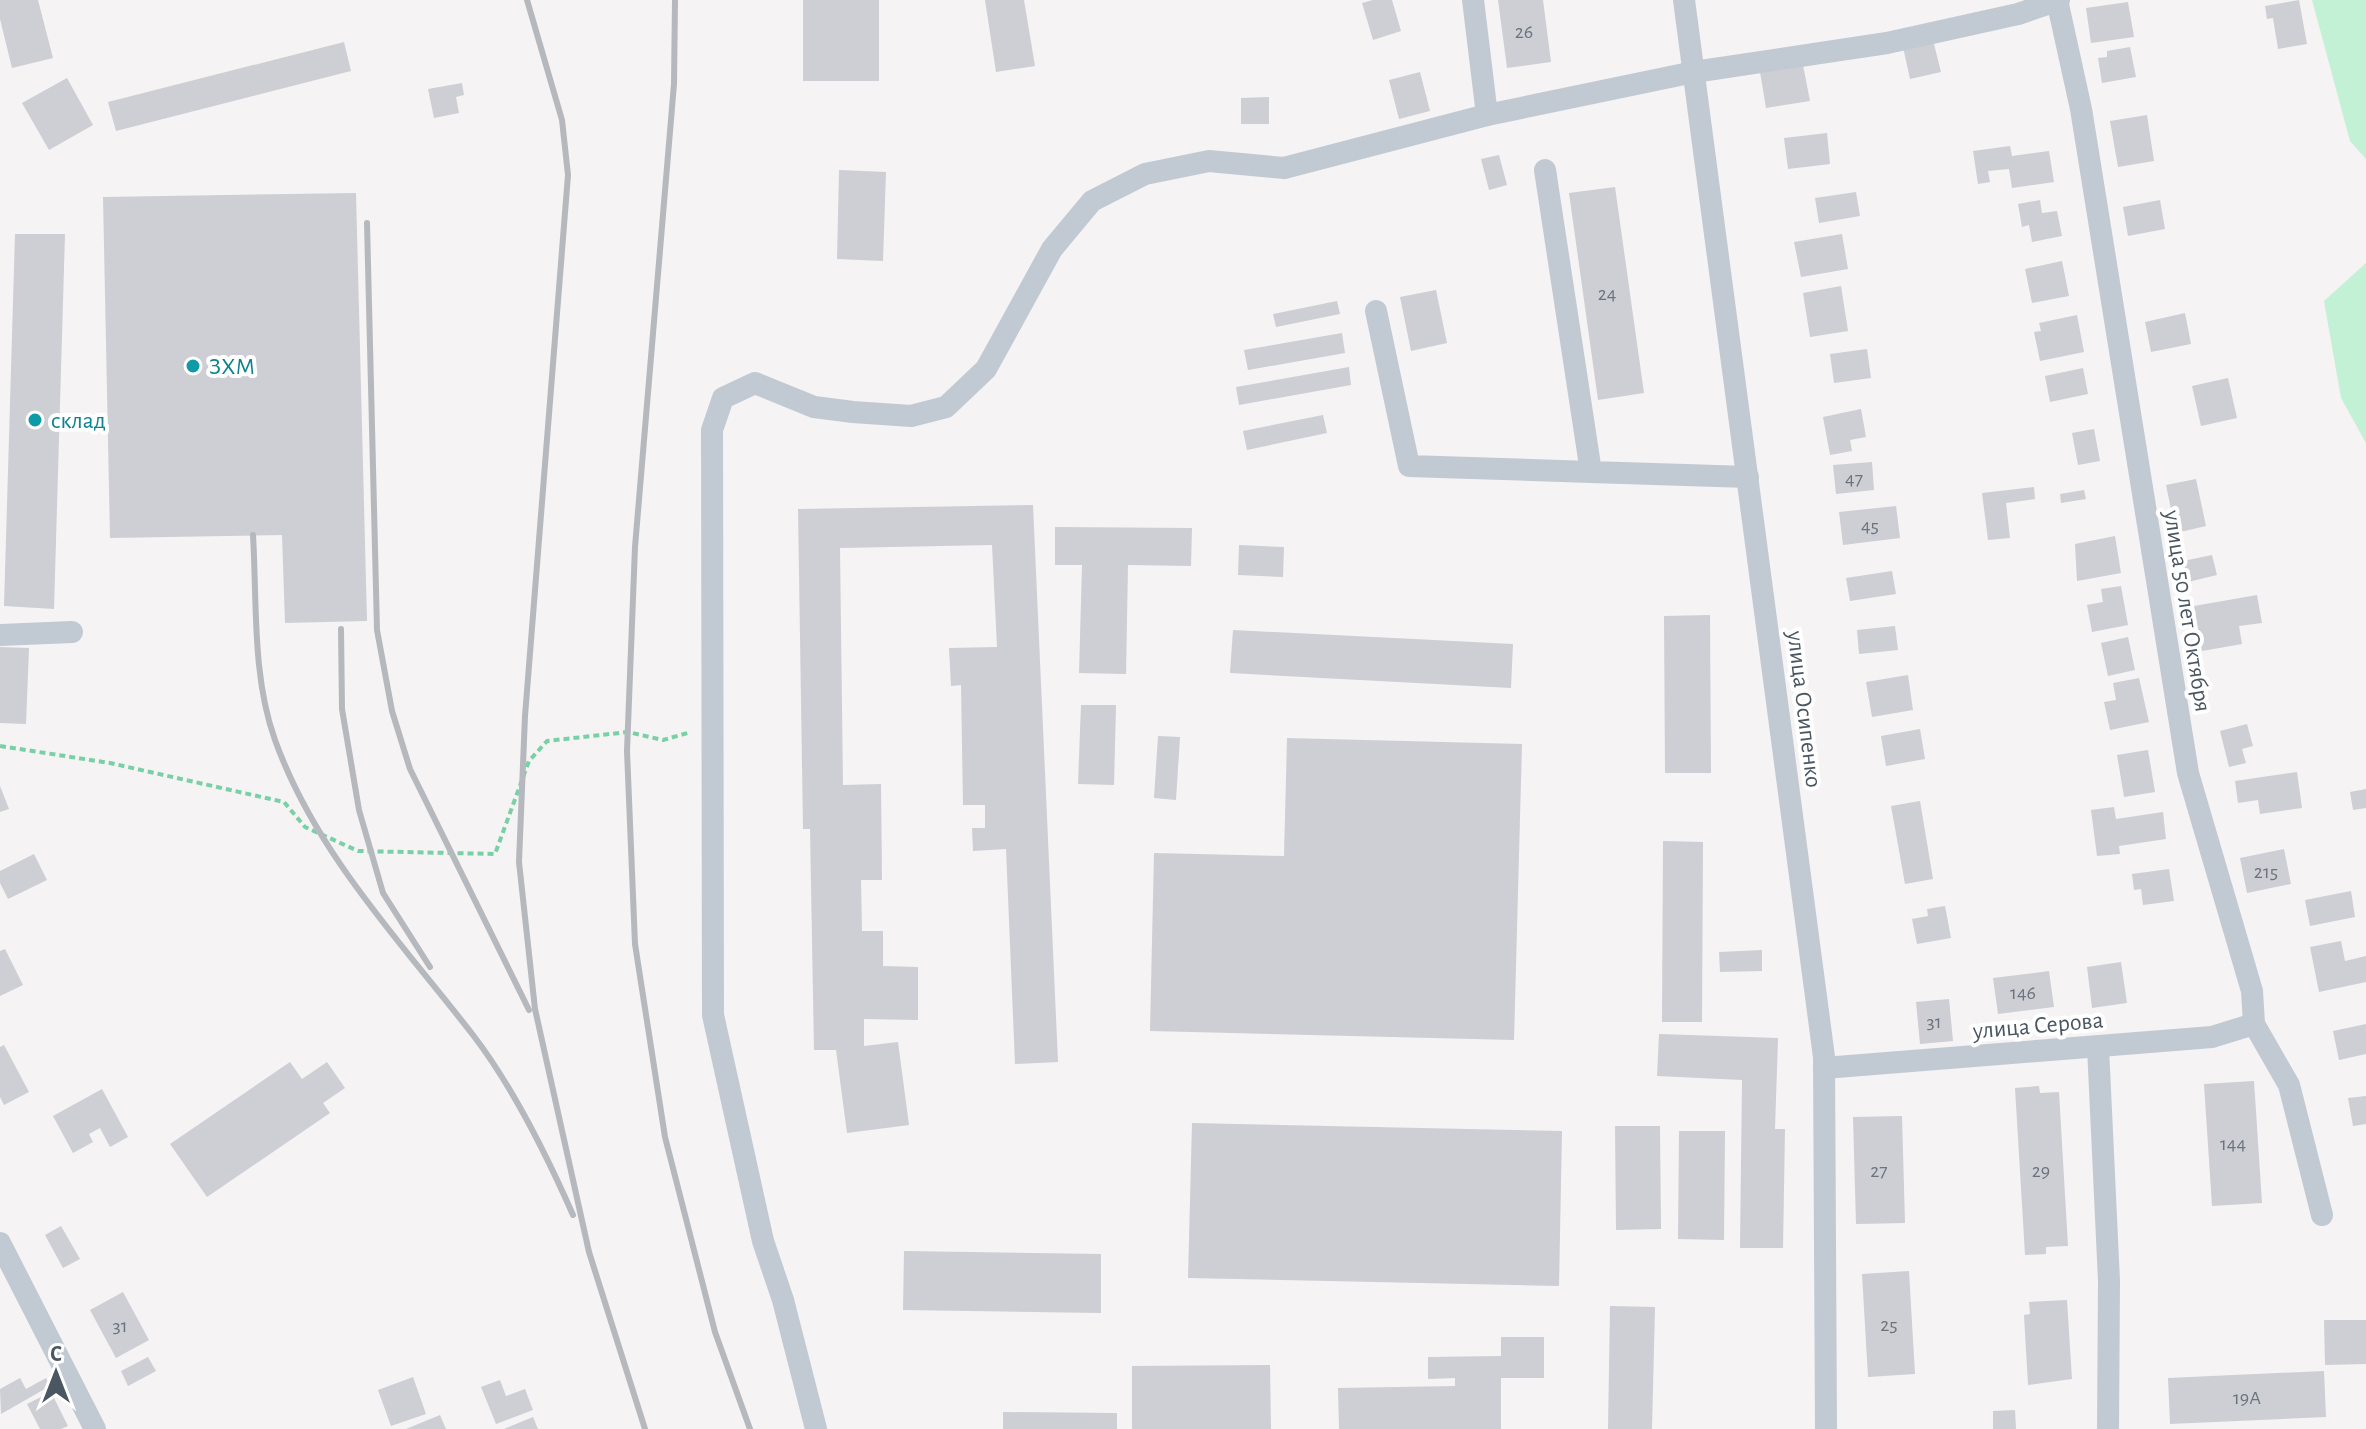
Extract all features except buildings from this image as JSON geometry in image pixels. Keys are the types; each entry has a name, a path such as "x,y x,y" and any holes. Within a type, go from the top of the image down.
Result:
{"street":[{"path":"1473,0 1487,115"},
{"name":"улица Осипенко","path":"1684,0 1824,1068 1826,1429"},
{"path":"816,1429 783,1300 763,1241 713,1015 712,430 723,398 755,383 814,407 853,412 911,416 946,407 986,369 1052,249 1092,201 1145,174 1209,161 1284,168 1487,115 1694,72 1887,43 2018,14 2058,0"},
{"name":"улица 50 лет Октября","path":"2058,0 2081,109 2188,773 2252,991 2254,1024 2289,1085 2322,1215"},
{"path":"1545,170 1591,472"},
{"path":"1376,311 1409,466 1748,477"},
{"path":"0,635 72,632"},
{"name":"улица Серова","path":"1824,1068 2212,1037 2254,1024"},
{"path":"2098,1047 2109,1281 2108,1429"},
{"path":"0,1243 8,1280 95,1429"}],"path":[{"path":"0,746 110,763 284,802 305,827 358,851 495,854 529,761 547,741 628,732 663,740 711,725"}],"green space":[{"path":"2312,0 2366,0 2366,159 2350,141"},
{"path":"2366,263 2366,443 2341,398 2324,301"}],"railway":[{"path":"527,0 562,120 568,175 525,716 519,862 535,1009 589,1252 645,1429"},
{"path":"675,0 674,84 635,547 627,751 635,944 665,1137 715,1332 750,1429"},
{"path":"367,223 377,630 392,711 410,769 529,1010"},
{"path":"253,535 262,690 275,740 292,782 313,821 362,895 488,1055 540,1146 573,1215"},
{"path":"341,629 342,709 359,810 383,893 430,967"}],"place":[{"name":"ЗХМ","path":"193,366"},
{"name":"склад","path":"35,420"}]}
